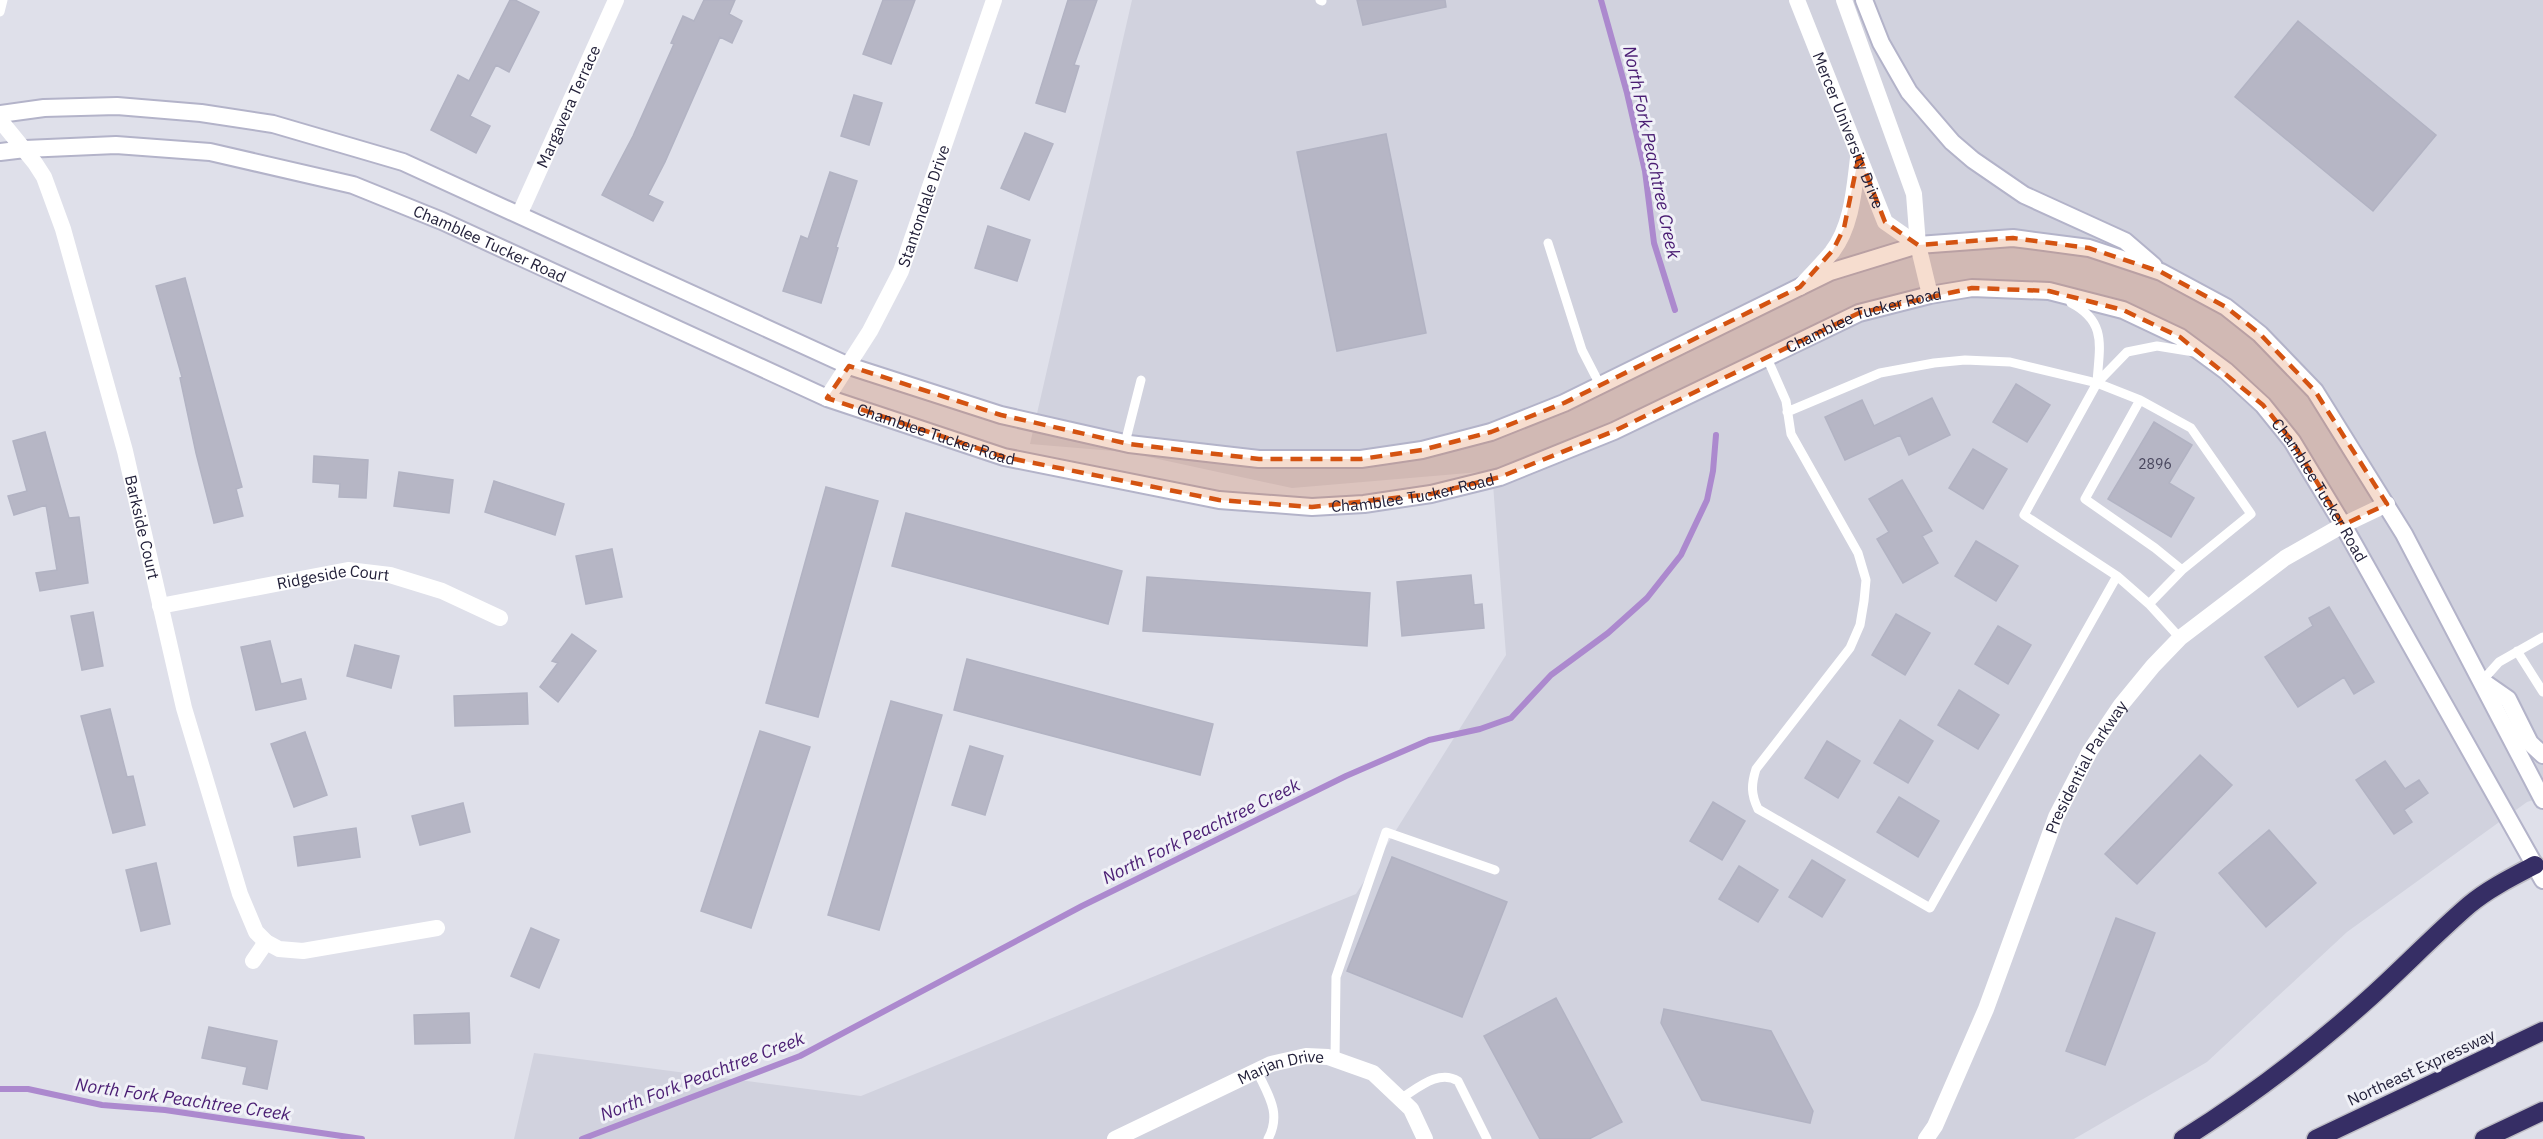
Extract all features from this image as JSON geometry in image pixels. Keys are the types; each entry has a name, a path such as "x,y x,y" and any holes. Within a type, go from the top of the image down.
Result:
{"highway":[{"path":"2183,1139 2238,1103 2306,1051 2364,1003 2470,904 2500,883 2540,869"},
{"name":"Northeast Expressway","path":"2316,1139 2543,1031"},
{"path":"2484,1139 2543,1111"}],"main road":[{"name":"Margavera Terrace","path":"520,213 616,0"},
{"name":"Stantondale Drive","path":"827,399 849,366 901,271 994,0"},
{"name":"Mercer University Drive","path":"1797,0 1885,222 1918,245"},
{"path":"1844,0 1914,194 1918,245 1930,294"},
{"path":"1864,0 1881,43 1910,93 1952,142 1972,160 2024,195 2125,242 2161,272"},
{"path":"0,114 44,108 117,106 201,112 273,124 403,162 520,213 849,366 1001,415 1125,443 1259,459 1361,459 1422,450 1491,432 1564,403 1830,272 1918,245 2013,238 2089,248 2161,272 2226,307 2267,341 2315,391 2387,504 2543,800"},
{"name":"Barkside Court","path":"0,120 25,149 44,177 63,229 125,451 184,708 240,894 256,932 267,942"},
{"name":"Chamblee Tucker Road","path":"0,152 116,145 210,152 353,185 442,221 827,399 1004,457 1219,500 1312,507 1364,504 1420,495 1500,477 1614,431 1859,313 1930,294 1972,288 2049,291 2122,310 2180,338 2226,371 2263,405 2292,441 2343,525 2540,869"},
{"path":"1800,287 1833,250 1844,228 1853,202 1858,154"},
{"name":"Presidential Parkway","path":"1926,1139 1935,1126 1986,1009 2056,817 2090,751 2121,705 2180,638 2292,554 2343,525 2387,504"},
{"name":"Ridgeside Court","path":"160,606 348,570 390,575 432,588 500,618"},
{"path":"2482,681 2508,699 2530,743 2543,755"},
{"path":"253,961 267,942 279,949 303,951 437,928"},
{"name":"Marjan Drive","path":"1116,1139 1271,1064 1306,1056 1335,1060 1373,1073 1411,1109 1425,1139"}],"lane":[{"path":"0,12 3,0"},
{"path":"1548,243 1582,350 1600,385"},
{"path":"2049,291 2078,306 2094,319 2100,337 2097,384"},
{"path":"2180,638 2149,604 2117,576 2024,515 2097,384 2127,352 2157,346 2201,353"},
{"path":"1767,358 1785,401 1791,434 1858,553 1866,580 1860,625 1850,648 1756,769 1752,783 1752,796 1758,809 1930,908 2117,576"},
{"path":"1787,411 1880,373 1965,360 2010,362 2097,384 2140,400 2191,428 2251,514 2182,570 2149,604"},
{"path":"1125,443 1141,380"},
{"path":"2140,400 2085,499 2155,548 2182,570"},
{"path":"2482,681 2499,662 2543,637"},
{"path":"2517,651 2543,692"},
{"path":"1335,1060 1336,977 1386,832 1495,870"},
{"path":"1257,1071 1275,1111 1274,1125 1268,1139"},
{"path":"1400,1098 1442,1075 1451,1076 1458,1081 1487,1139"}],"highlighted area":[{"path":"1859,155 1885,222 1918,245 2013,238 2089,248 2161,272 2226,307 2260,334 2315,391 2387,504 2343,525 2292,441 2263,405 2180,337 2123,310 2049,291 1972,288 1859,313 1614,431 1500,477 1431,494 1312,507 1219,500 1004,457 827,398 849,366 1001,415 1129,444 1259,459 1361,459 1422,450 1491,432 1564,403 1800,287 1833,250 1844,228"}],"shaded area":[{"path":"1132,0 2543,0 2543,797 2527,802 2347,932 2207,1062 2074,1139 514,1139 534,1053 861,1096 1356,894 1506,655 1492,471 1292,488 1126,452 1030,444"}],"building":[{"path":"510,0 515,0 539,12 509,72 496,65 470,116 490,126 476,153 431,130 458,75 469,81"},
{"path":"704,0 735,0 729,14 742,21 732,43 720,37 648,195 663,202 653,221 602,195 633,136 674,44 671,43 683,16 694,21"},
{"path":"883,0 915,0 891,64 863,54"},
{"path":"1068,0 1097,0 1074,65 1079,66 1065,112 1036,103"},
{"path":"1357,0 1445,0 1446,7 1363,25"},
{"path":"2298,21 2436,135 2373,211 2235,97"},
{"path":"854,95 882,103 869,145 841,136"},
{"path":"1025,133 1053,144 1029,200 1001,188"},
{"path":"1386,134 1426,333 1337,351 1297,152"},
{"path":"830,172 857,181 821,303 783,291 801,236 808,239"},
{"path":"988,226 1030,240 1017,281 975,268"},
{"path":"185,278 242,487 236,489 243,516 214,523 196,453 180,378 182,377 156,286"},
{"path":"2016,384 2050,405 2027,442 1993,422"},
{"path":"1932,398 1950,435 1909,455 1900,435 1845,460 1825,417 1862,400 1874,426"},
{"path":"2154,422 2192,445 2169,483 2194,498 2171,537 2108,499"},
{"path":"45,432 69,518 79,517 88,583 40,591 36,573 57,570 46,505 14,515 8,496 27,491 13,441"},
{"path":"1973,449 2007,469 1983,509 1949,488"},
{"path":"314,456 368,460 366,498 339,497 340,484 313,482"},
{"path":"399,472 453,480 449,513 394,506"},
{"path":"1902,480 1932,531 1922,536 1938,563 1903,583 1877,539 1889,532 1869,499"},
{"path":"494,481 564,504 555,535 485,512"},
{"path":"826,487 878,501 818,717 766,703"},
{"path":"906,513 1122,571 1108,624 892,566"},
{"path":"1976,541 2018,566 1996,601 1955,576"},
{"path":"612,549 622,597 586,604 576,556"},
{"path":"1471,575 1474,605 1482,604 1484,628 1402,636 1397,582"},
{"path":"1147,577 1370,593 1367,646 1143,631"},
{"path":"2329,607 2374,682 2354,694 2344,677 2298,707 2265,657 2313,626 2309,618"},
{"path":"93,612 103,666 82,670 71,616"},
{"path":"1896,614 1930,633 1905,675 1872,655"},
{"path":"1998,626 2031,645 2008,684 1975,664"},
{"path":"572,634 596,651 558,702 540,687 558,663 552,661"},
{"path":"270,641 281,684 301,679 306,699 256,710 241,647"},
{"path":"355,645 399,656 391,688 347,676"},
{"path":"967,659 1213,724 1200,775 954,710"},
{"path":"1959,690 1999,715 1978,749 1938,725"},
{"path":"527,693 528,724 455,726 454,696"},
{"path":"891,701 942,715 879,930 828,915"},
{"path":"110,709 127,777 133,776 145,825 113,833 81,716"},
{"path":"1900,720 1933,741 1908,783 1874,763"},
{"path":"760,731 810,747 751,928 701,911"},
{"path":"305,732 327,795 294,807 271,744"},
{"path":"1827,741 1860,761 1838,798 1805,778"},
{"path":"970,746 1003,756 985,815 952,805"},
{"path":"2200,755 2232,785 2137,884 2105,854"},
{"path":"2385,761 2405,789 2419,780 2428,793 2404,810 2412,822 2394,834 2356,780"},
{"path":"1899,797 1939,821 1918,857 1877,832"},
{"path":"1713,802 1745,821 1722,860 1690,841"},
{"path":"463,803 470,832 420,845 412,816"},
{"path":"356,828 360,857 298,866 294,837"},
{"path":"2269,830 2316,883 2266,927 2219,873"},
{"path":"1392,857 1507,902 1462,1017 1347,971"},
{"path":"1812,860 1845,880 1822,917 1789,897"},
{"path":"156,863 170,924 141,931 126,870"},
{"path":"1739,866 1778,890 1758,922 1719,899"},
{"path":"2116,918 2155,933 2105,1065 2066,1051"},
{"path":"531,928 559,940 539,988 511,976"},
{"path":"1556,998 1622,1122 1589,1139 1540,1139 1484,1036"},
{"path":"1664,1009 1771,1031 1813,1111 1810,1123 1702,1100 1661,1023"},
{"path":"469,1013 470,1043 415,1044 414,1015"},
{"path":"209,1027 277,1041 267,1089 243,1084 247,1067 202,1058"}],"waterway":[{"name":"North Fork Peachtree Creek","path":"1601,0 1627,93 1645,171 1654,243 1675,310"},
{"name":"North Fork Peachtree Creek","path":"582,1139 800,1056 1082,906 1346,776 1429,740 1480,729 1511,718 1551,675 1608,633 1647,598 1681,555 1707,500 1713,471 1716,435"},
{"name":"North Fork Peachtree Creek","path":"0,1089 28,1089 102,1105 165,1110 362,1139"}]}
